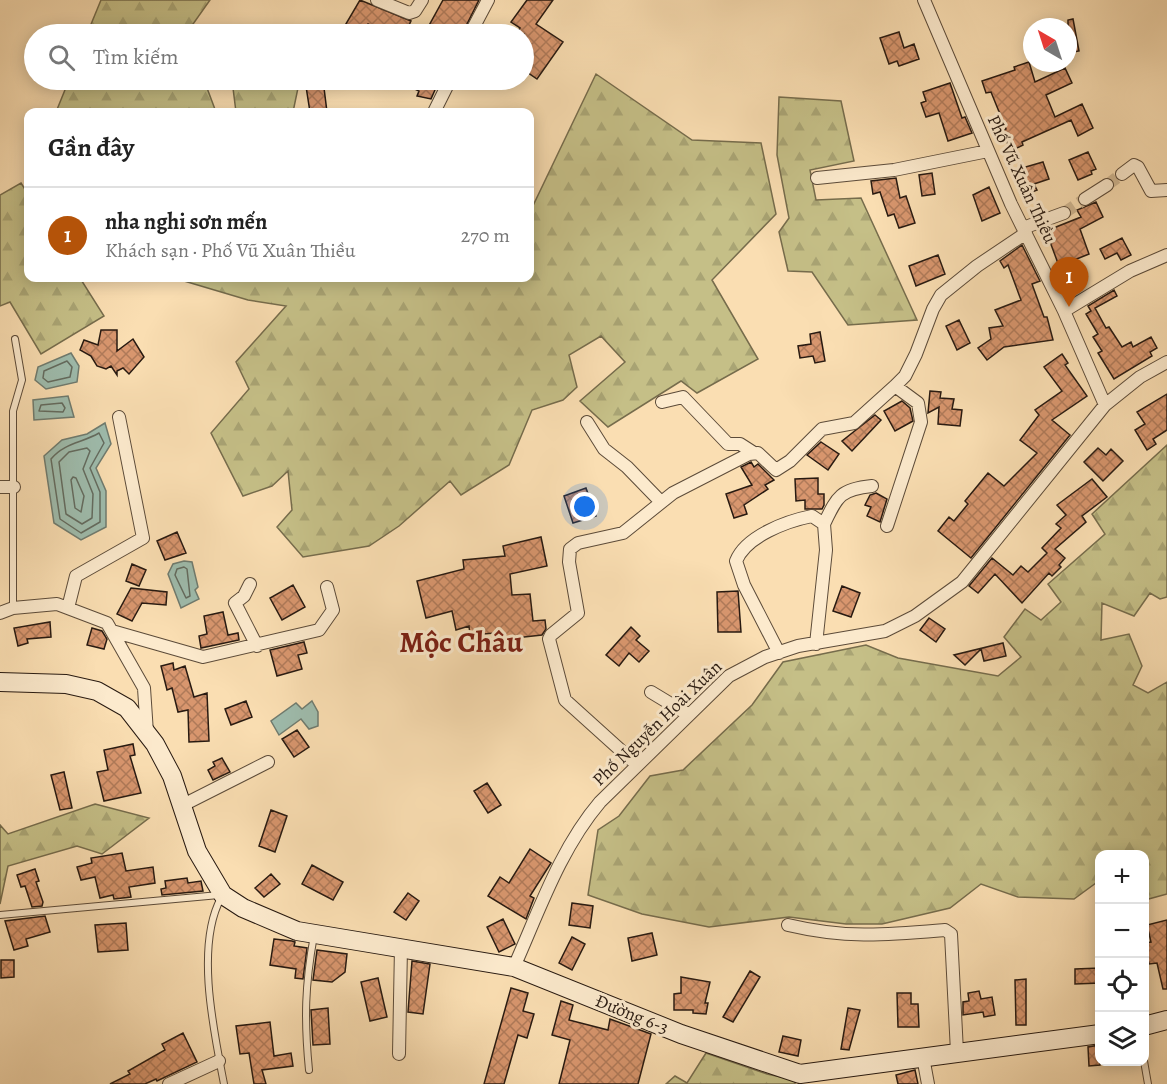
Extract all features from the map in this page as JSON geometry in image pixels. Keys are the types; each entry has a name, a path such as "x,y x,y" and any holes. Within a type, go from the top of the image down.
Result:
{"street":[{"path":"377,0 409,13 415,11 423,0"},
{"path":"475,24 488,0"},
{"name":"Phố Vũ Xuân Thiều","path":"924,0 988,151 1064,311 1104,405"},
{"path":"436,108 445,90"},
{"path":"817,178 886,171 988,151"},
{"path":"1122,174 1134,165 1138,167 1151,191 1167,190"},
{"path":"1085,199 1107,184"},
{"path":"662,402 683,397 728,444 746,446 762,456 776,470 780,469 822,429 854,423 905,376 941,295 1025,230 1064,213"},
{"path":"1064,311 1114,280 1167,255"},
{"name":"Phố Nguyễn Hoài Xuân","path":"514,967 571,842 584,821 729,676 749,664 798,646 885,631 915,616 962,582 1104,405 1140,377 1167,362"},
{"path":"887,526 921,422 918,404 895,386"},
{"path":"69,608 76,576 143,538 119,417"},
{"path":"587,422 604,449 627,467 660,501"},
{"path":"638,765 565,700 549,639 578,613 569,562 570,549 578,543 623,533 645,517 660,501 754,453"},
{"path":"816,644 825,559 824,524 833,505 843,493 856,488 872,486"},
{"path":"0,487 14,487"},
{"path":"779,653 744,585 736,561 746,546 785,525 812,516 824,524"},
{"path":"250,584 244,596 235,603 257,646"},
{"path":"112,631 203,657 257,646 319,630 333,610 327,587"},
{"path":"0,613 13,608 57,604 107,623 144,688 147,733"},
{"path":"0,682 66,684 97,691 127,708 147,733 172,776 197,851 223,895"},
{"path":"651,692 689,715"},
{"path":"182,807 268,762"},
{"name":"Đường 6-3","path":"223,895 274,923 315,934 514,967 800,1079 923,1057 1095,1035"},
{"path":"788,925 846,936 876,936 945,930 951,934 957,1052"},
{"path":"399,1054 401,947"},
{"path":"1149,1025 1167,1020"},
{"path":"923,1057 928,1084"},
{"path":"169,1084 219,1061"}],"lane":[{"path":"13,608 13,411 22,380 15,339"},
{"path":"0,915 223,895"},
{"path":"223,895 214,910 208,973 211,1018 224,1084"},
{"path":"309,1070 304,1024 305,984 315,934"},
{"path":"1145,1066 1148,1084"}],"green space":[{"path":"101,0 210,0 193,24 91,24"},
{"path":"596,74 692,140 761,143 776,214 712,280 758,359 697,393 681,381 608,427 580,401 625,362 601,336 569,355 577,387 563,400 532,410 509,465 461,495 450,481 399,526 369,546 303,557 277,527 292,510 288,471 272,486 243,496 211,433 249,389 236,362 286,306 248,300 187,282 534,282 534,204"},
{"path":"65,90 208,90 214,108 58,108"},
{"path":"233,90 298,90 294,108 236,108"},
{"path":"779,97 841,101 854,161 810,170 816,200 861,198 917,320 848,325 812,272 788,271 779,232 789,218 777,155"},
{"path":"21,183 24,188 24,282 83,282 104,316 41,354 10,302 0,306 0,195"},
{"path":"1167,445 1167,597 1160,599 1150,593 1134,616 1102,603 1101,640 1129,634 1142,666 1133,685 1148,693 1167,682 1167,894 1149,899 1149,850 1095,850 1095,884 1074,899 1018,897 981,884 950,908 882,924 846,924 789,917 709,927 642,914 588,895 598,830 619,816 650,776 683,770 752,705 783,662 866,645 898,658 998,676 1021,657 1004,637 1025,609 1041,620 1061,602 1048,584 1105,534 1092,514"},
{"path":"95,804 149,818 102,854 77,846 8,866 0,904 0,825 8,834"},
{"path":"706,1053 767,1074 795,1080 795,1084 666,1084 675,1076 687,1083"}],"water":[{"path":"71,353 79,366 77,382 46,389 35,380 38,367"},
{"path":"68,396 74,417 34,420 33,400"},
{"path":"105,423 111,444 96,468 106,491 106,527 81,540 54,523 44,456 62,440 87,434"},
{"path":"184,561 192,562 198,587 195,590 199,599 181,608 168,574 173,564"},
{"path":"312,701 318,712 318,726 309,729 301,719 279,735 271,721 296,703 302,709"}],"building":[{"path":"360,0 411,21 410,24 346,24"},
{"path":"443,0 479,0 467,24 430,24"},
{"path":"527,0 553,0 536,24 563,42 537,79 534,77 534,24 511,22"},
{"path":"899,32 904,48 914,44 919,59 899,66 897,61 889,64 880,38"},
{"path":"1023,64 1023,72 1032,72 1035,82 1056,72 1067,72 1072,83 1046,95 1055,117 1082,104 1093,128 1078,136 1071,120 1022,142 1023,145 1011,151 1002,131 1006,129 991,92 986,93 982,81 1015,70 1014,67"},
{"path":"950,83 962,118 965,117 972,133 948,141 939,113 926,117 921,103 926,101 923,92"},
{"path":"307,90 324,90 326,108 309,108"},
{"path":"417,90 435,90 431,99 417,96 419,91"},
{"path":"1088,152 1096,169 1091,171 1092,174 1078,180 1069,160"},
{"path":"1043,162 1049,179 1034,184 1037,190 1021,196 1012,171"},
{"path":"932,173 935,194 922,196 919,175"},
{"path":"896,178 900,198 906,196 915,223 899,228 894,214 888,216 880,192 873,194 871,181"},
{"path":"989,187 1000,213 982,221 973,195"},
{"path":"1096,202 1103,217 1080,229 1089,254 1059,266 1046,231 1081,217 1077,210"},
{"path":"1122,238 1131,255 1121,260 1117,253 1105,259 1100,249"},
{"path":"1022,245 1040,281 1032,284 1044,317 1047,317 1053,340 1004,347 987,360 978,348 991,339 989,328 1003,326 995,310 1021,300 1008,265 1004,268 1000,261"},
{"path":"938,255 945,274 916,286 909,266"},
{"path":"1114,290 1117,296 1095,308 1106,328 1109,327 1122,347 1131,342 1133,347 1151,337 1157,348 1150,352 1152,356 1114,379 1098,353 1102,351 1093,337 1098,334 1086,314 1091,311 1088,306"},
{"path":"959,320 970,343 957,350 946,326"},
{"path":"101,330 117,330 117,351 133,339 144,357 129,374 123,368 117,371 117,375 111,366 106,369 97,366 91,356 80,350 84,340 98,345"},
{"path":"820,332 825,361 815,363 813,356 800,358 798,346 811,344 810,334"},
{"path":"1062,354 1068,363 1065,365 1087,396 1052,420 1070,435 971,558 938,531 949,517 954,521 968,504 965,501 988,473 1004,486 1037,453 1020,440 1039,415 1035,410 1062,391 1044,367"},
{"path":"930,391 941,392 940,398 954,399 952,409 962,410 960,426 938,424 939,407 928,413"},
{"path":"1167,394 1167,430 1153,439 1156,444 1147,450 1135,430 1145,424 1137,412"},
{"path":"902,401 910,408 913,421 895,431 884,411"},
{"path":"875,415 881,420 852,451 842,441"},
{"path":"821,442 839,454 828,470 807,455"},
{"path":"1098,448 1106,455 1111,449 1123,461 1103,481 1084,462"},
{"path":"751,462 754,467 758,464 774,480 765,485 768,489 744,505 747,514 734,518 726,494 752,485 741,467"},
{"path":"818,478 818,494 824,494 824,505 822,509 805,509 805,500 796,501 795,479"},
{"path":"1092,479 1107,497 1082,516 1086,522 1055,549 1065,558 1059,565 1061,567 1052,576 1049,573 1022,603 995,574 978,593 969,586 992,558 1013,575 1021,566 1028,572 1047,553 1042,548 1061,528 1056,524 1066,515 1057,505"},
{"path":"586,488 596,516 573,523 564,496"},
{"path":"876,493 887,499 880,522 867,516 871,507 865,505 870,495"},
{"path":"177,532 186,553 165,560 157,541"},
{"path":"541,537 547,566 510,574 512,595 530,594 533,621 545,620 546,629 542,635 496,640 495,633 470,635 469,626 456,630 452,611 426,618 417,581 464,569 463,560 505,556 503,546"},
{"path":"132,564 146,570 139,586 126,581"},
{"path":"293,585 305,607 282,620 270,598"},
{"path":"842,586 860,593 851,617 833,611"},
{"path":"131,588 167,592 166,605 142,603 132,621 117,614"},
{"path":"738,591 741,632 718,632 717,592"},
{"path":"223,612 228,635 238,633 239,640 201,648 199,636 207,634 204,616"},
{"path":"929,618 945,629 936,642 920,630"},
{"path":"50,622 51,637 27,639 28,643 18,646 14,628"},
{"path":"631,627 640,636 636,640 649,651 639,662 629,653 619,666 606,655"},
{"path":"92,628 102,631 107,639 104,649 87,645"},
{"path":"304,642 307,653 298,655 302,669 277,676 270,650"},
{"path":"1003,643 1006,656 984,661 981,649 965,665 954,655"},
{"path":"173,663 174,670 185,666 194,697 207,693 209,741 189,742 188,710 178,712 172,688 167,690 161,666"},
{"path":"246,701 252,717 231,725 225,709"},
{"path":"297,730 309,747 294,757 282,739"},
{"path":"133,744 135,755 130,756 141,793 104,801 97,772 108,770 104,750"},
{"path":"222,758 230,772 213,780 208,770 215,766 213,762"},
{"path":"64,772 72,808 60,810 51,775"},
{"path":"487,783 501,805 488,813 474,791"},
{"path":"271,810 287,816 275,852 259,846"},
{"path":"530,849 551,863 530,896 534,898 526,919 488,896 500,877 509,883"},
{"path":"122,853 126,871 153,867 155,883 129,887 131,897 114,899 113,895 100,898 95,877 81,880 77,867 92,863 91,858"},
{"path":"312,865 343,882 333,900 302,884"},
{"path":"35,869 39,881 36,882 43,902 42,906 32,907 25,886 21,887 17,875"},
{"path":"271,874 280,884 264,897 255,888"},
{"path":"187,878 188,883 201,881 203,891 162,895 161,889 166,888 165,881"},
{"path":"408,893 419,901 406,920 394,912"},
{"path":"572,903 593,906 590,928 569,925"},
{"path":"45,916 50,932 26,939 28,946 14,950 5,921"},
{"path":"503,919 515,944 499,952 487,927"},
{"path":"1167,920 1167,989 1163,989 1157,963 1149,964 1149,942 1151,942 1149,924"},
{"path":"126,923 128,950 98,952 95,925"},
{"path":"652,933 657,955 632,961 628,938"},
{"path":"572,937 585,944 572,970 559,963"},
{"path":"274,939 292,941 295,942 294,946 307,948 303,979 295,978 296,969 270,965"},
{"path":"317,950 347,954 345,972 332,982 313,980"},
{"path":"1,960 14,960 14,977 1,978"},
{"path":"412,961 430,964 423,1014 408,1012"},
{"path":"1095,968 1095,983 1075,984 1075,969"},
{"path":"750,971 760,977 733,1022 723,1017"},
{"path":"681,977 710,982 705,1003 708,1003 706,1014 693,1013 693,1010 674,1010 674,994 681,993"},
{"path":"378,978 387,1017 370,1021 361,982"},
{"path":"1026,979 1026,1025 1016,1025 1015,980"},
{"path":"511,988 528,993 523,1011 534,1014 527,1038 518,1035 504,1084 484,1084"},
{"path":"979,991 981,999 992,997 995,1015 984,1017 983,1012 963,1015 963,1002 969,1001 968,993"},
{"path":"897,993 911,993 911,1004 918,1004 919,1027 898,1027"},
{"path":"561,1001 573,1005 569,1020 608,1030 610,1019 651,1034 638,1084 559,1084 570,1040 552,1035"},
{"path":"328,1008 330,1044 313,1045 311,1010"},
{"path":"848,1008 860,1010 849,1050 841,1049"},
{"path":"270,1022 274,1056 291,1053 293,1066 262,1070 266,1084 254,1084 249,1053 240,1054 236,1026"},
{"path":"183,1033 197,1062 157,1081 156,1079 145,1084 110,1084 130,1074 128,1071 165,1050 162,1044"},
{"path":"783,1036 801,1040 798,1056 779,1052"},
{"path":"1095,1046 1095,1065 1089,1066 1088,1047"},
{"path":"915,1070 918,1084 898,1084 896,1075"}],"tunnel":[{"path":"1107,185 1122,174"},
{"path":"1064,213 1085,199"}],"place":[{"name":"nha nghi sơn mến","path":"1069,307"}],"district":[{"name":"Mộc Châu","path":"461,642"}]}
